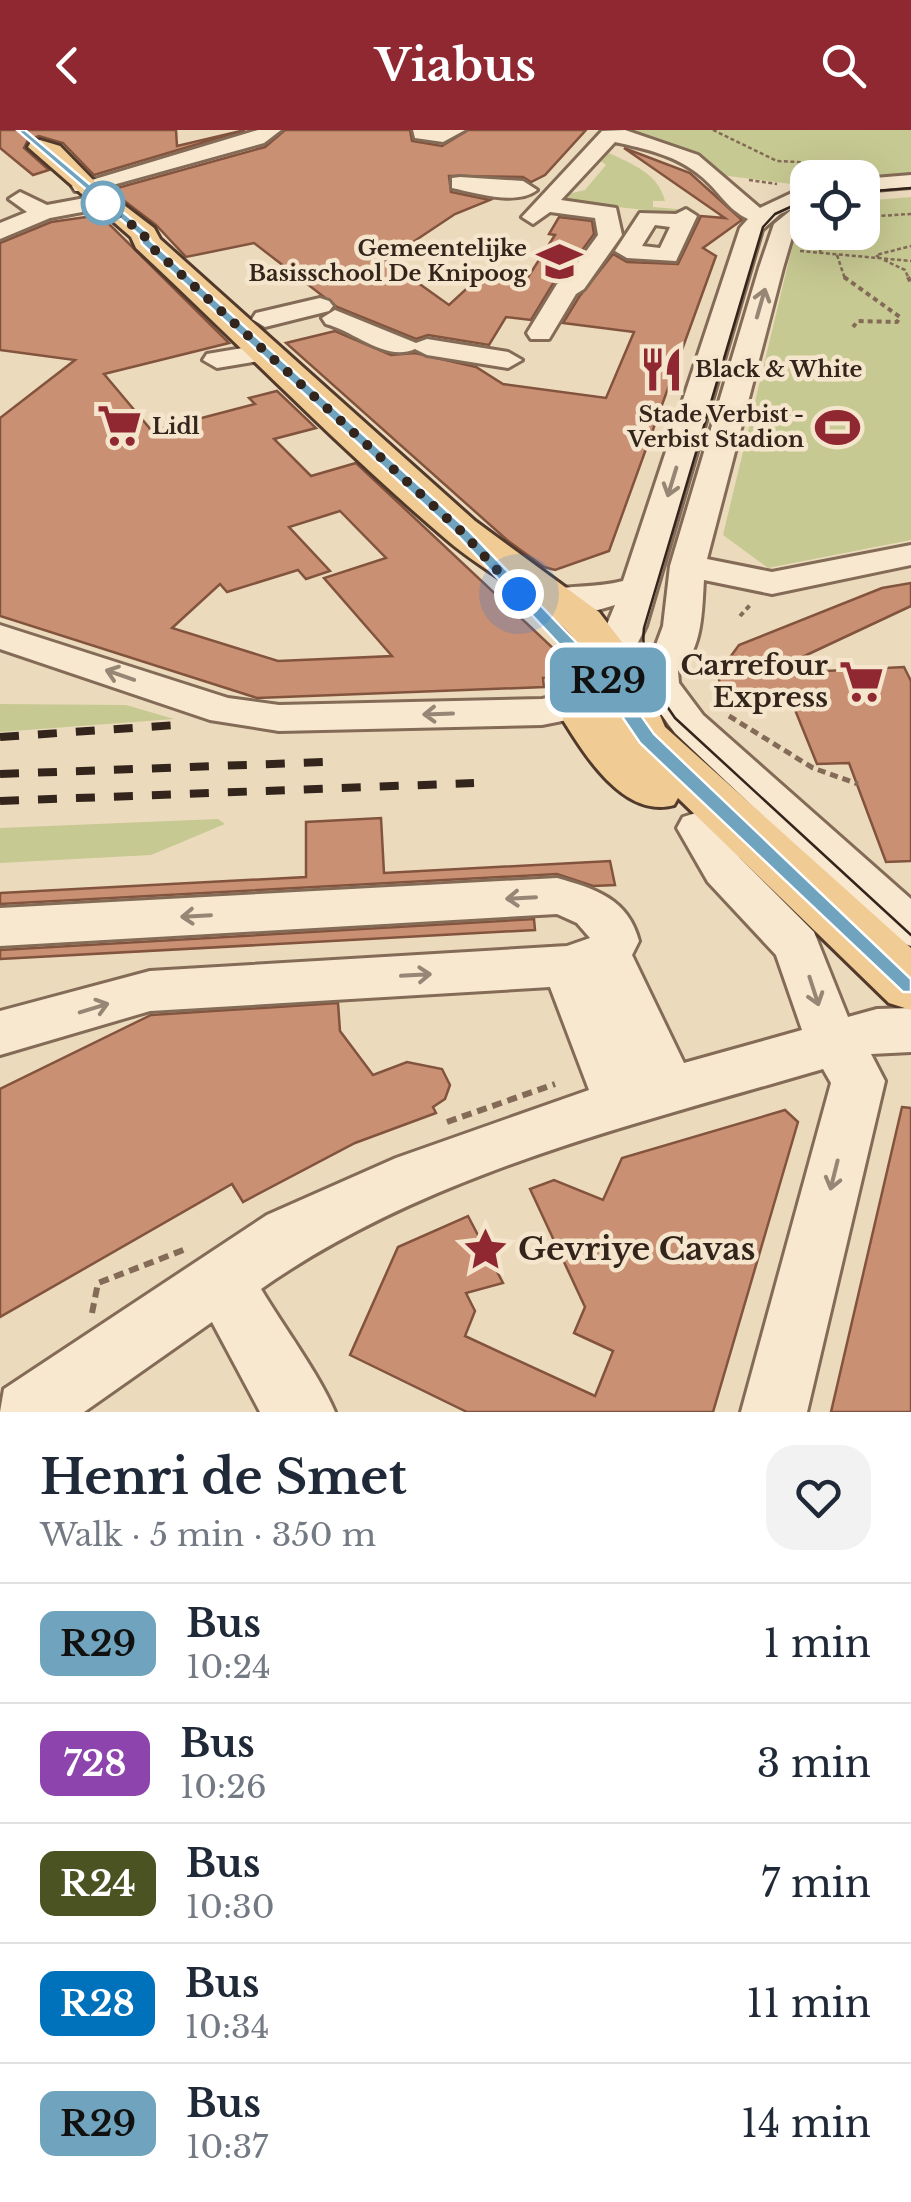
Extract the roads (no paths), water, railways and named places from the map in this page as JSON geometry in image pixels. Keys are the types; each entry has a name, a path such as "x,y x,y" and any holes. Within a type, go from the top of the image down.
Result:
{"main road":[{"path":"31,138 62,171 92,194 108,216 146,242 267,342 463,533 626,677"},
{"path":"463,533 556,599 600,640 626,677 633,718 647,739 910,982"},
{"path":"626,677 588,720 606,744 848,964 872,982 910,982"}],"street":[{"path":"0,232 154,167 257,139 272,130"},
{"path":"423,130 422,134 435,137 455,130"},
{"path":"538,204 612,133 654,144 703,167 722,186 730,202 709,235 638,588 626,677"},
{"path":"880,177 911,182"},
{"path":"460,183 518,186 538,204 608,217 605,224 610,235 575,284 566,289 540,333"},
{"path":"16,191 44,212"},
{"path":"880,195 911,193"},
{"path":"709,235 790,202"},
{"path":"0,636 224,711 279,718 542,712 670,659 682,626 688,566 782,232 790,221"},
{"path":"221,364 327,312 354,321 380,343 508,360"},
{"path":"688,566 772,583 911,556"},
{"path":"556,599 598,599 638,588"},
{"path":"699,828 724,870 797,946 836,1045 858,1081 774,1412"},
{"path":"0,926 557,896 581,902 613,926 616,940 586,960 150,991 0,1034"},
{"path":"586,960 646,1098"},
{"path":"28,1412 288,1235 416,1177 646,1098 877,1031 910,982"},
{"path":"222,1280 286,1394 302,1412"}],"tram line":[{"path":"880,191 911,188"},
{"path":"790,207 775,214 763,227 644,628 644,653 655,687 675,718 911,935"}],"railway":[{"path":"0,737 176,725"},
{"path":"0,774 326,762"},
{"path":"0,801 474,783"}],"place":[{"name":"Gemeentelijke Basisschool De Knipoog","path":"560,261"},
{"name":"Black & White","path":"662,369"},
{"name":"Lidl","path":"119,426"},
{"name":"Stade Verbist - Verbist Stadion","path":"837,427"},
{"name":"Carrefour Express","path":"861,681"},
{"name":"Gevriye Cavas","path":"485,1249"}]}
